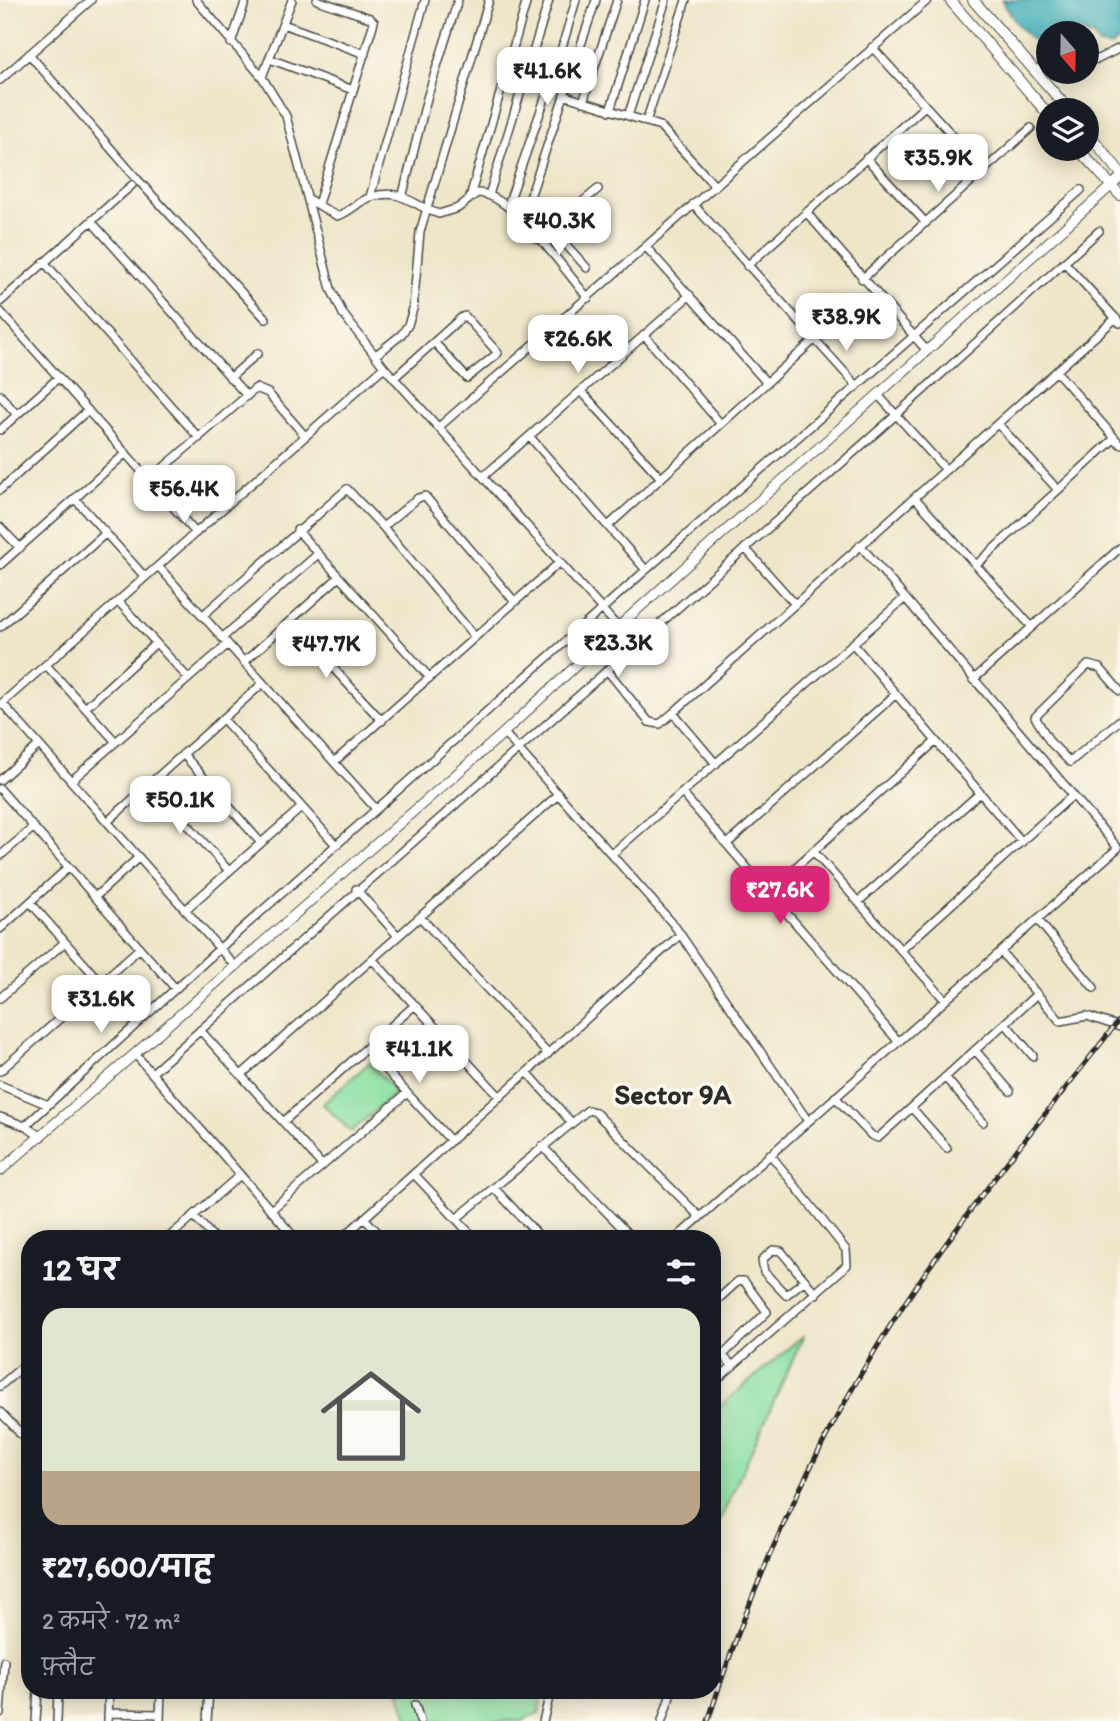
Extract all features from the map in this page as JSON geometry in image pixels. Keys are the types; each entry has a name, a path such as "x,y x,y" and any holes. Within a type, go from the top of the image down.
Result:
{"main road":[{"path":"950,0 1036,100"},
{"path":"973,0 1036,70"},
{"path":"1048,84 1059,98"},
{"path":"1099,147 1120,172"},
{"path":"1089,161 1120,195"}],"street":[{"path":"0,80 91,0"},
{"path":"196,0 262,77 286,116 335,301 384,367 440,426 618,627"},
{"path":"231,43 246,0"},
{"path":"262,77 292,0"},
{"path":"317,0 373,19 365,54 318,204"},
{"path":"370,197 425,0"},
{"path":"403,194 427,98 458,0"},
{"path":"376,355 408,325 413,309 417,246 489,0"},
{"path":"470,197 527,0"},
{"path":"489,195 549,0"},
{"path":"508,205 576,0"},
{"path":"522,221 596,0"},
{"path":"583,102 617,0"},
{"path":"610,111 645,0"},
{"path":"628,116 666,0"},
{"path":"646,122 686,0"},
{"path":"440,426 928,0"},
{"path":"283,24 365,54"},
{"path":"872,47 985,172"},
{"path":"1099,59 1120,48"},
{"path":"29,54 138,180 266,319"},
{"path":"270,59 353,90"},
{"path":"565,96 666,130 715,186"},
{"path":"747,265 925,106"},
{"path":"862,279 985,172 1031,128"},
{"path":"866,159 926,223"},
{"path":"0,1171 504,733 618,627 1120,178"},
{"path":"0,302 132,185"},
{"path":"537,239 598,189"},
{"path":"25,1126 175,988 601,609 1081,190"},
{"path":"308,199 337,216 355,209 370,197 403,194 426,210 439,214 448,213 477,193 489,195 508,205 588,298"},
{"path":"693,204 857,386"},
{"path":"806,212 927,351"},
{"path":"91,221 247,396"},
{"path":"551,228 587,268"},
{"path":"152,1073 356,889 896,415 1099,231"},
{"path":"646,247 766,382"},
{"path":"44,262 199,438"},
{"path":"607,670 649,722 660,724 860,545 1118,321 1065,263"},
{"path":"484,476 690,295"},
{"path":"0,311 196,533"},
{"path":"394,378 465,316 509,366"},
{"path":"644,335 720,423"},
{"path":"608,526 814,340"},
{"path":"434,342 467,378 499,353"},
{"path":"230,378 258,353"},
{"path":"235,966 1,704 384,367"},
{"path":"976,565 1058,490 1118,441 1057,372"},
{"path":"0,430 59,377"},
{"path":"149,480 256,388 262,388 305,436"},
{"path":"581,391 660,477"},
{"path":"0,396 17,415"},
{"path":"879,396 946,470"},
{"path":"0,490 88,410"},
{"path":"998,424 1058,490"},
{"path":"530,437 646,570"},
{"path":"0,565 126,453"},
{"path":"202,616 297,530 347,489 383,527 475,637"},
{"path":"383,527 418,498 425,496 515,602"},
{"path":"915,498 1032,627"},
{"path":"75,499 145,578"},
{"path":"0,527 20,548"},
{"path":"297,530 430,678"},
{"path":"0,626 106,533"},
{"path":"685,1230 1118,848 860,545"},
{"path":"745,548 795,604"},
{"path":"973,680 1120,548"},
{"path":"71,781 188,678 318,554"},
{"path":"334,762 559,562"},
{"path":"158,566 376,809"},
{"path":"244,662 339,577"},
{"path":"612,854 905,598"},
{"path":"118,601 188,678"},
{"path":"290,621 382,720"},
{"path":"85,708 156,643"},
{"path":"854,645 1022,842"},
{"path":"46,665 116,741"},
{"path":"1120,691 1100,668 1088,665 1035,717 1050,742 1070,762 1120,720"},
{"path":"107,822 263,684"},
{"path":"727,844 896,694"},
{"path":"673,713 716,764"},
{"path":"223,719 336,845"},
{"path":"504,733 681,934 808,1121"},
{"path":"768,891 936,741"},
{"path":"1038,754 1050,742"},
{"path":"0,780 39,745"},
{"path":"183,754 261,843"},
{"path":"151,783 229,871"},
{"path":"0,789 175,988"},
{"path":"682,793 898,1041"},
{"path":"858,902 980,793"},
{"path":"241,1075 559,794"},
{"path":"901,950 1073,795"},
{"path":"185,910 302,807"},
{"path":"0,856 34,827"},
{"path":"813,851 945,1000"},
{"path":"95,897 138,858"},
{"path":"0,929 69,867"},
{"path":"356,889 398,936"},
{"path":"30,902 101,983"},
{"path":"419,917 548,1054"},
{"path":"1037,919 1094,988"},
{"path":"351,1230 681,934"},
{"path":"0,998 65,942"},
{"path":"0,1071 141,948"},
{"path":"1001,952 1059,1021 1087,1016 1120,1027"},
{"path":"372,959 500,1097"},
{"path":"835,1097 875,1138 881,1136 1038,994"},
{"path":"283,1122 415,1005"},
{"path":"1005,1023 1033,1056"},
{"path":"200,1030 322,1165"},
{"path":"366,1048 451,1141"},
{"path":"975,1050 1010,1091"},
{"path":"135,1054 288,1230"},
{"path":"527,1072 571,1122"},
{"path":"945,1077 982,1122"},
{"path":"0,1085 46,1104"},
{"path":"271,1210 407,1093"},
{"path":"912,1108 947,1148"},
{"path":"456,1219 588,1110 595,1112 700,1217"},
{"path":"0,1117 25,1126 41,1137"},
{"path":"542,1146 624,1230"},
{"path":"721,1376 843,1272 848,1256 770,1154"},
{"path":"414,1174 466,1230"},
{"path":"178,1230 240,1175"},
{"path":"494,1188 534,1230"},
{"path":"194,1216 207,1230"},
{"path":"364,1218 375,1230"},
{"path":"805,1280 786,1295 764,1272 762,1260 773,1250 781,1251 805,1280 816,1294"},
{"path":"721,1297 738,1281 744,1281 767,1312 723,1355 733,1366"},
{"path":"0,1385 21,1368"},
{"path":"0,1412 19,1433"},
{"path":"0,1713 4,1661"},
{"path":"36,1721 37,1699"},
{"path":"57,1721 58,1699"},
{"path":"109,1699 108,1717 160,1718 161,1699"},
{"path":"208,1721 209,1699"},
{"path":"543,1721 549,1699"},
{"path":"662,1721 669,1699"},
{"path":"415,1705 420,1721"}],"green space":[{"path":"369,1063 396,1092 351,1132 323,1104"},
{"path":"804,1335 721,1518 721,1405"},
{"path":"402,1699 540,1699 539,1713 522,1721 409,1721"}],"water":[{"path":"1002,0 1120,0 1120,38 1111,47 1099,45 1099,21 1036,21 1036,42 1016,22"}],"railway":[{"path":"721,1681 749,1605 798,1492 887,1330 994,1180 1120,1019"},
{"path":"708,1721 715,1699"}],"district":[{"name":"Sector 9A","path":"673,1094"}]}
